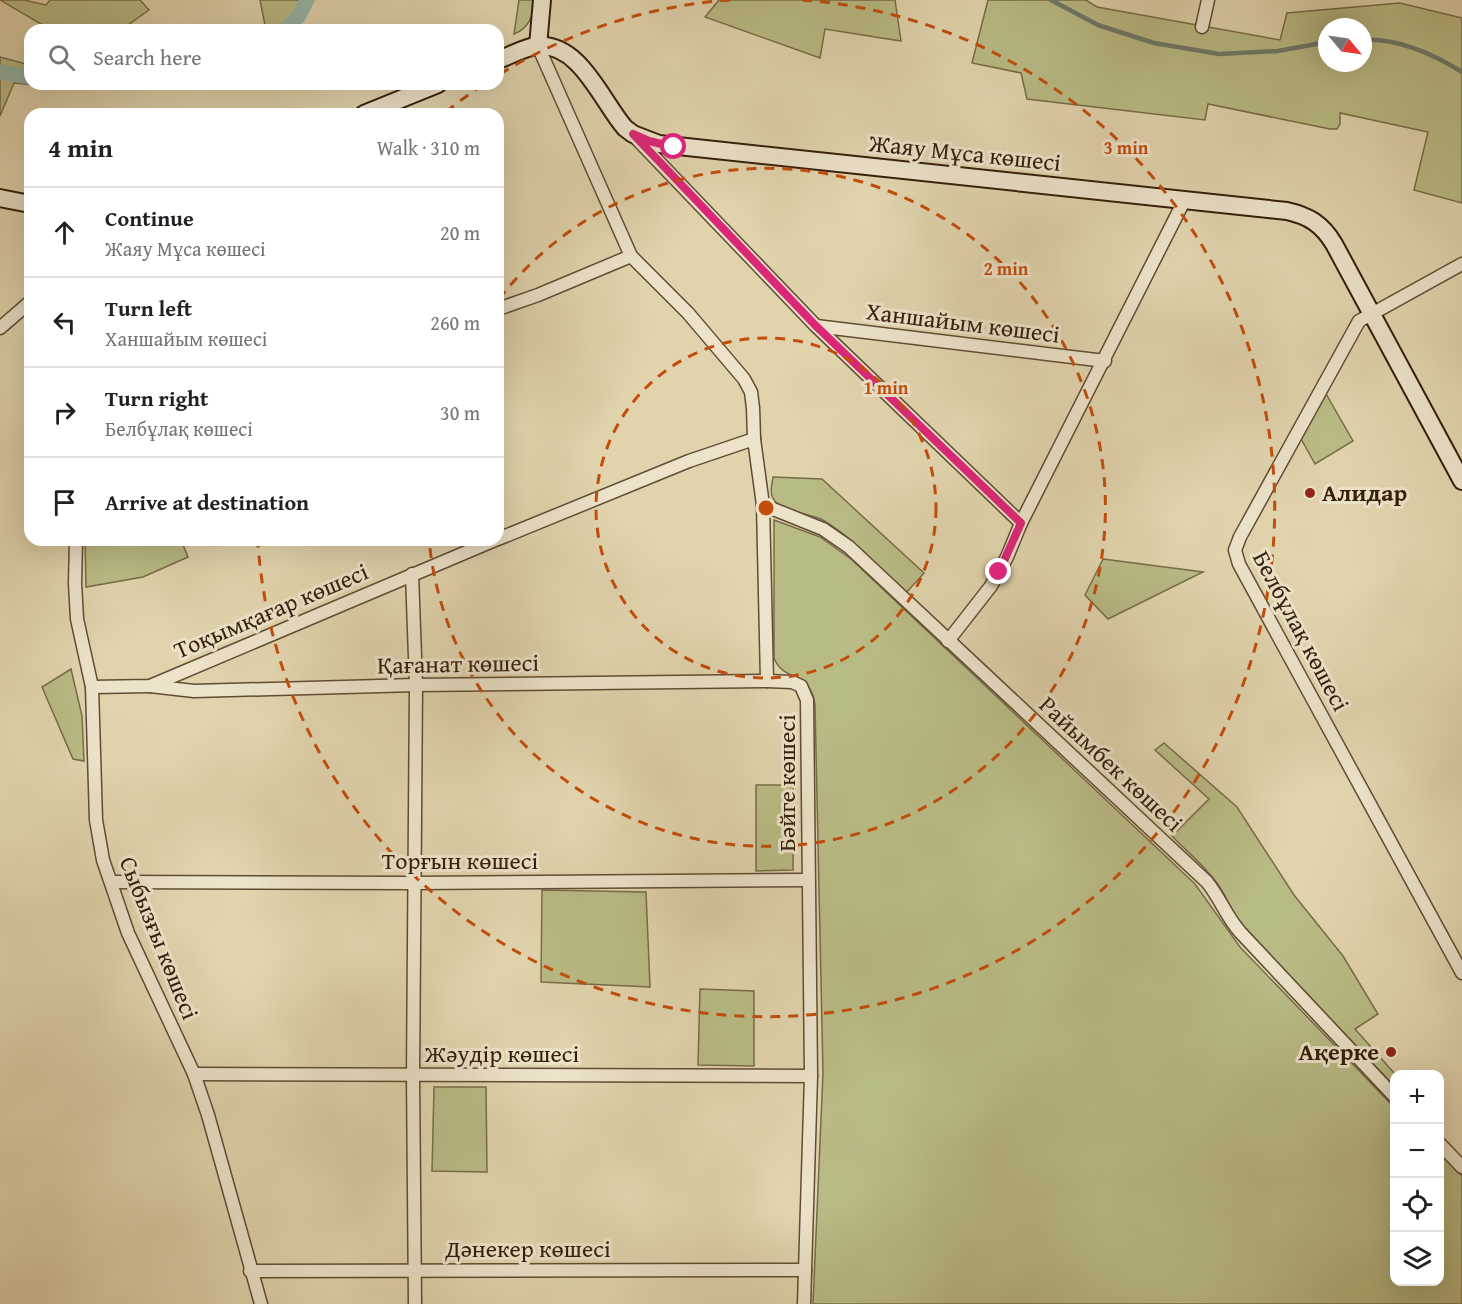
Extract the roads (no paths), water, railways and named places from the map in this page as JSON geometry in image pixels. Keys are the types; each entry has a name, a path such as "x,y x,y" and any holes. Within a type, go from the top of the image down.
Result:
{"street":[{"path":"542,0 538,46 631,256 688,313 744,379 751,392 754,440 763,505 767,681"},
{"path":"1202,27 1208,0"},
{"path":"504,58 538,46"},
{"name":"Жаяу Мұса көшесі","path":"538,46 557,49 574,60 592,79 618,120 633,134 649,141 674,147 1287,211 1317,222 1334,244 1462,481"},
{"path":"387,108 425,90"},
{"name":"Ханшайым көшесі","path":"633,134 816,326 1021,523"},
{"path":"0,198 24,203"},
{"path":"948,641 995,579 1007,557 1021,523 1184,201"},
{"path":"504,307 631,256"},
{"path":"1372,313 1462,264"},
{"path":"0,328 24,307"},
{"name":"Белбұлақ көшесі","path":"1372,313 1359,321 1235,550 1239,564 1462,973"},
{"name":"Ханшайым көшесі","path":"816,326 1105,361"},
{"name":"Тоқымқағар көшесі","path":"504,536 689,461 754,440"},
{"name":"Райымбек көшесі","path":"763,505 823,529 849,547 1207,882 1235,926 1390,1091"},
{"name":"Сыбызғы көшесі","path":"76,546 77,619 92,687 96,820 103,860 137,953 194,1074 208,1115 261,1304"},
{"name":"Тоқымқағар көшесі","path":"92,687 150,686 480,546"},
{"path":"412,574 416,685 414,1304"},
{"name":"Қағанат көшесі","path":"150,686 194,691 416,685 767,681"},
{"name":"Бәйге көшесі","path":"767,681 797,684 804,689 807,700 808,880"},
{"path":"804,1304 811,1076 808,880"},
{"name":"Торғын көшесі","path":"112,882 414,883 808,880"},
{"name":"Жәудір көшесі","path":"194,1074 811,1076"},
{"path":"1444,1148 1462,1167"},
{"name":"Дәнекер көшесі","path":"250,1271 804,1270"}],"waterway":[{"path":"291,24 298,17 307,0"},
{"path":"1051,0 1098,25 1154,43 1219,54 1278,51 1318,44"},
{"path":"1372,40 1415,48 1462,72"},
{"path":"0,72 24,76"}],"place":[{"name":"Алидар","path":"1310,493"},
{"name":"Ақерке","path":"1391,1052"}]}
